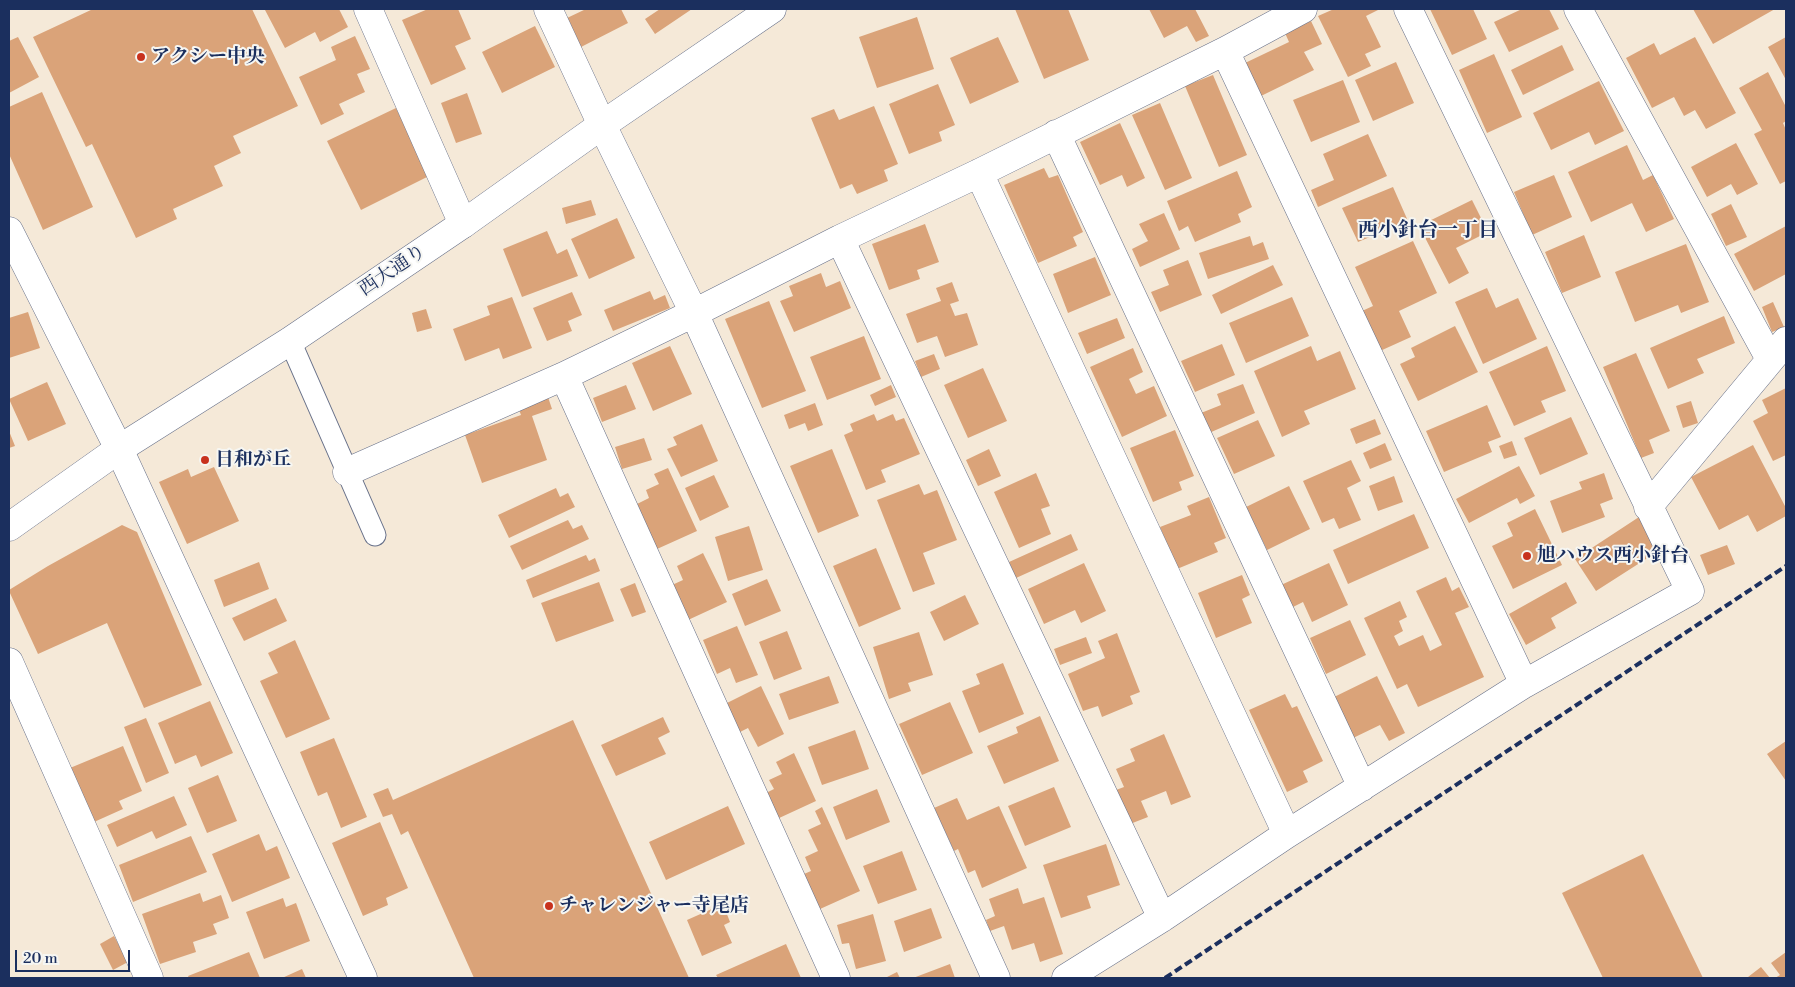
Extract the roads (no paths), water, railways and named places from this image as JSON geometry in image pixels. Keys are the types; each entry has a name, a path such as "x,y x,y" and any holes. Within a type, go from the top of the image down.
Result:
{"street":[{"path":"368,9 463,224"},
{"path":"548,9 602,125 694,313 996,978"},
{"name":"西大通り","path":"9,527 119,449 290,341 463,224 602,125 746,16 772,9"},
{"path":"347,472 564,376 694,313 840,238 979,173 1226,51 1303,9"},
{"path":"1066,978 1162,918 1287,834 1524,684 1690,591 1408,9"},
{"path":"1578,9 1778,350 1648,507"},
{"path":"1226,51 1524,684"},
{"path":"1056,134 1362,787"},
{"path":"979,173 1287,834"},
{"path":"9,231 119,449 364,978"},
{"path":"840,238 1162,918"},
{"path":"564,376 836,978"},
{"path":"9,662 149,978"}],"lane":[{"path":"290,341 375,535"}],"railway":[{"path":"1165,978 1786,566"}],"place":[{"name":"アクシー中央","path":"141,57"},
{"name":"日和が丘","path":"205,460"},
{"name":"旭ハウス西小針台","path":"1527,556"},
{"name":"チャレンジャー寺尾店","path":"549,906"}],"district":[{"name":"西小針台一丁目","path":"1428,231"}]}
